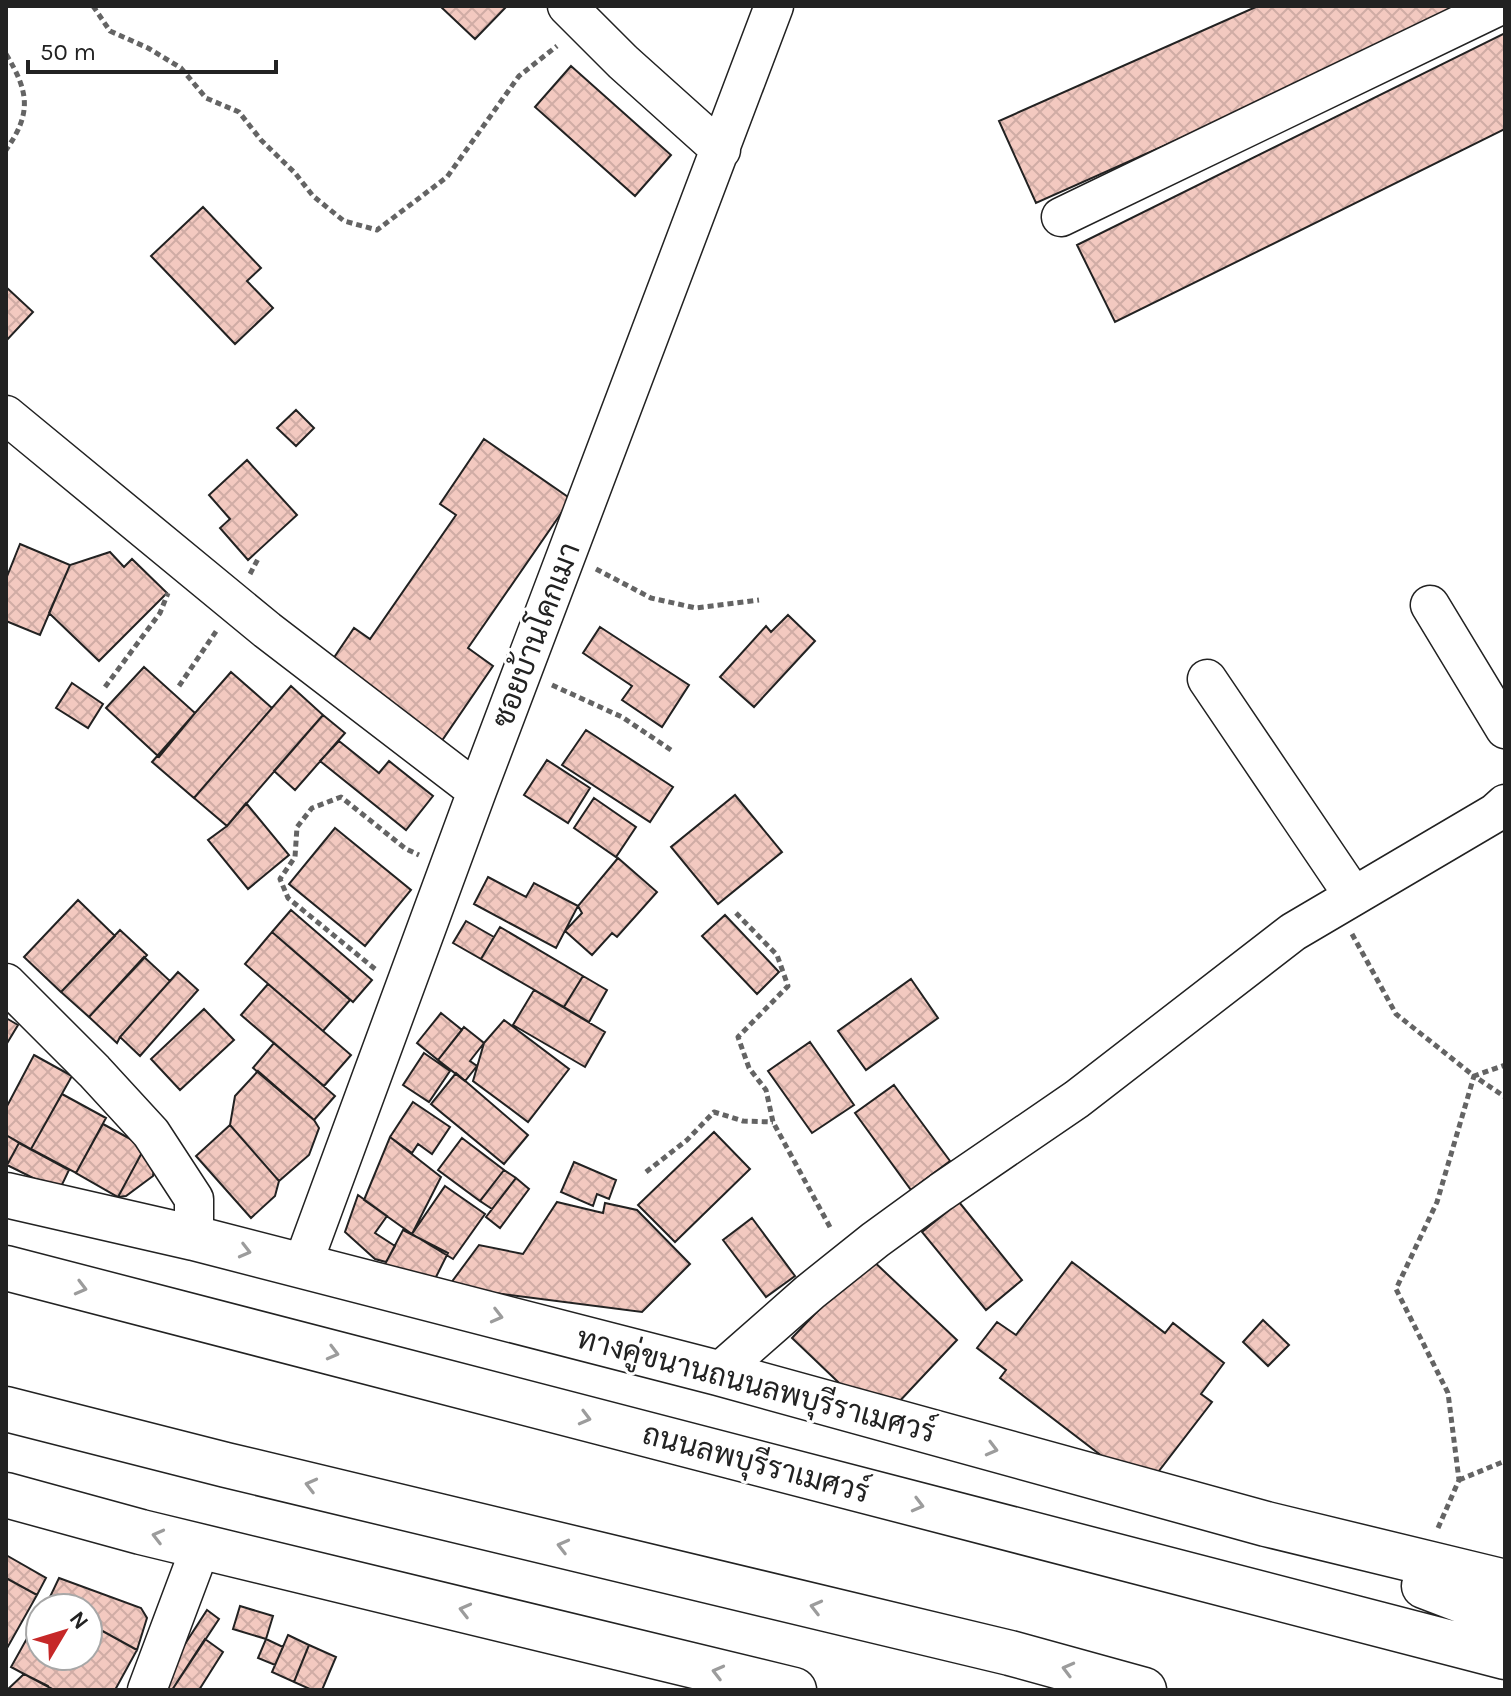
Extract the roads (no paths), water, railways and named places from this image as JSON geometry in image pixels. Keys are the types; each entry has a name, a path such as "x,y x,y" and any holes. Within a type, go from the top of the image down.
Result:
{"main road":[{"name":"ทางคู่ขนานถนนลพบุรีราเมศวร์","path":"6,1195 194,1238 718,1373 1266,1524 1505,1582"},
{"name":"ถนนลพบุรีราเมศวร์","path":"6,1268 1505,1657"},
{"path":"6,1409 242,1469 1010,1653 1144,1690"},
{"path":"6,1495 201,1546 794,1690"},
{"path":"1266,1524 1505,1617"}],"street":[{"name":"ซอยบ้านโคกเมา","path":"302,1266 477,791 774,6"},
{"path":"1061,217 1499,6"},
{"path":"576,15 721,150"},
{"path":"6,415 234,604 477,791"},
{"path":"1430,605 1505,729"},
{"path":"1207,679 1344,900"},
{"path":"718,1373 848,1261 941,1192 1077,1099 1259,957 1344,900 1495,813 1505,804"},
{"path":"6,983 151,1133 194,1199 194,1238"},
{"path":"147,1690 201,1546"}]}
